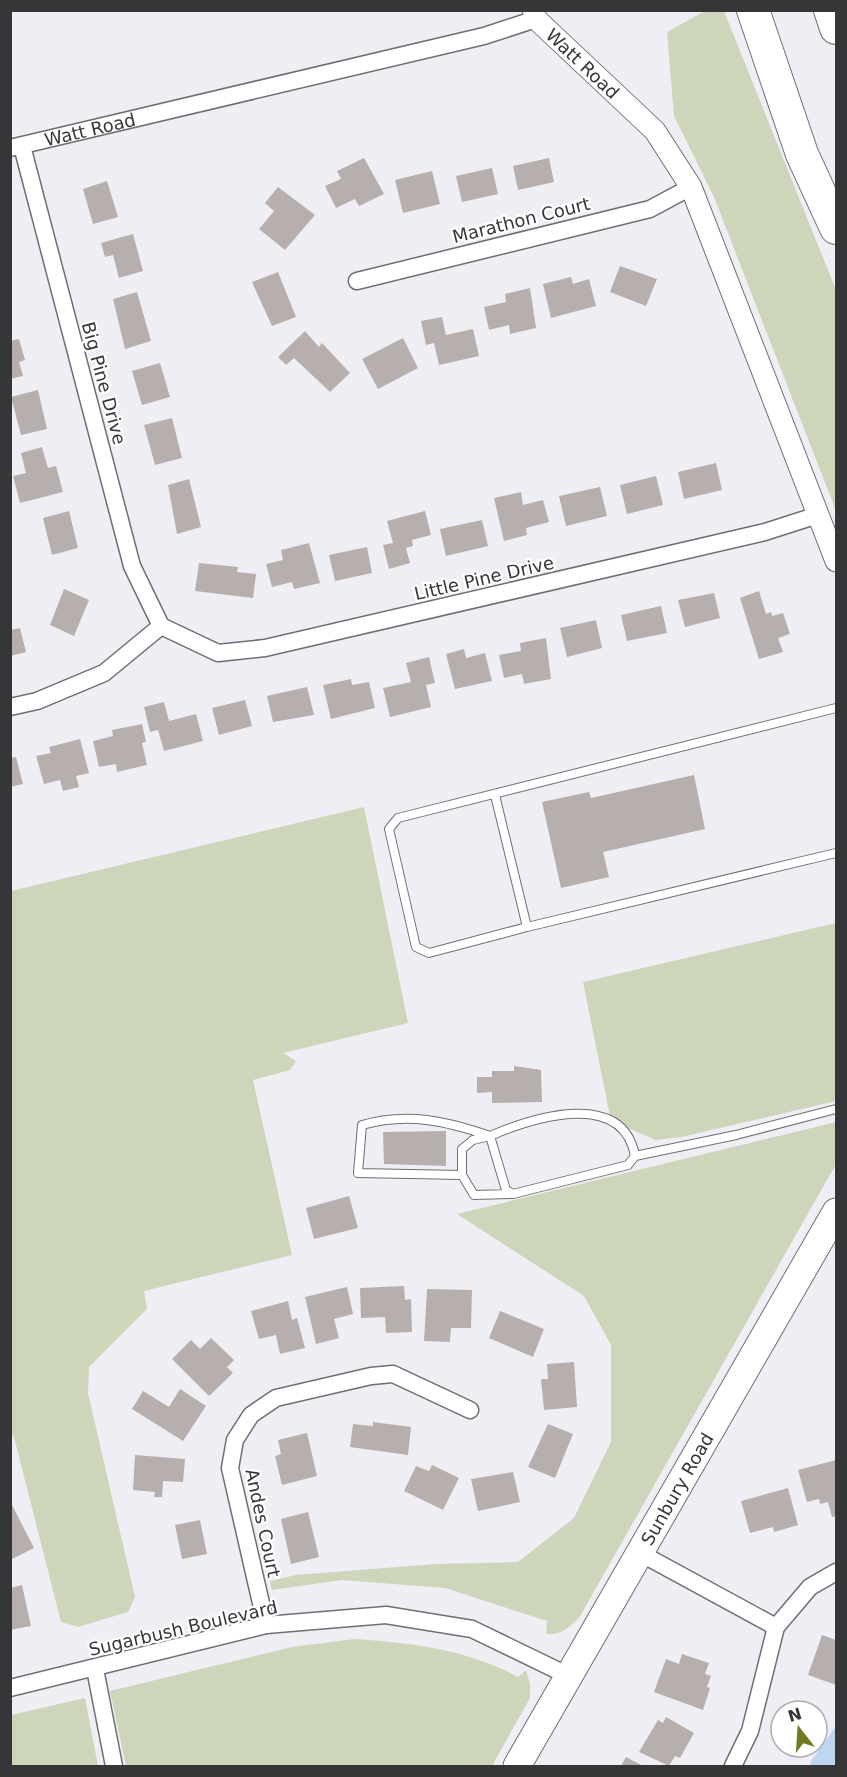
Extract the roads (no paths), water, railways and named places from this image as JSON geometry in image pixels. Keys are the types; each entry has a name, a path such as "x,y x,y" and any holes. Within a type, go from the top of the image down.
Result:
{"highway":[{"path":"753,10 802,154 837,228"},
{"path":"830,10 837,28"}],"main road":[{"name":"Sunbury Road","path":"518,1767 837,1212"}],"street":[{"name":"Watt Road","path":"16,147 484,36 534,15 655,131 691,187 837,561"},
{"name":"Big Pine Drive","path":"16,147 132,566 161,626"},
{"name":"Marathon Court","path":"357,281 650,209 691,187"},
{"name":"Little Pine Drive","path":"161,626 218,653 265,648 753,535 818,514"},
{"path":"10,707 37,701 104,673 161,626"},
{"name":"Andes Court","path":"266,1625 230,1468 235,1440 251,1415 276,1398 371,1376 393,1374 470,1410"},
{"path":"640,1554 776,1627"},
{"path":"733,1767 750,1731 776,1627 810,1587 837,1572"},
{"name":"Sugarbush Boulevard","path":"10,1688 95,1669 266,1625 386,1615 472,1629 569,1676"},
{"path":"95,1669 114,1767"}],"lane":[{"path":"837,708 398,818 389,829 416,947 429,953 527,927 837,853"},
{"path":"495,795 527,927"},
{"path":"635,1156 632,1140 621,1128 592,1114 575,1112 521,1122 490,1136 473,1140 462,1149 462,1175 474,1195 491,1197 513,1194 628,1165 635,1156 736,1135 837,1109"},
{"path":"462,1175 357,1173 362,1125 385,1119 448,1121 490,1136"},
{"path":"490,1136 506,1190 513,1194"}],"water":[{"path":"836,1726 836,1766 810,1766 812,1759 829,1759 829,1736"}]}
